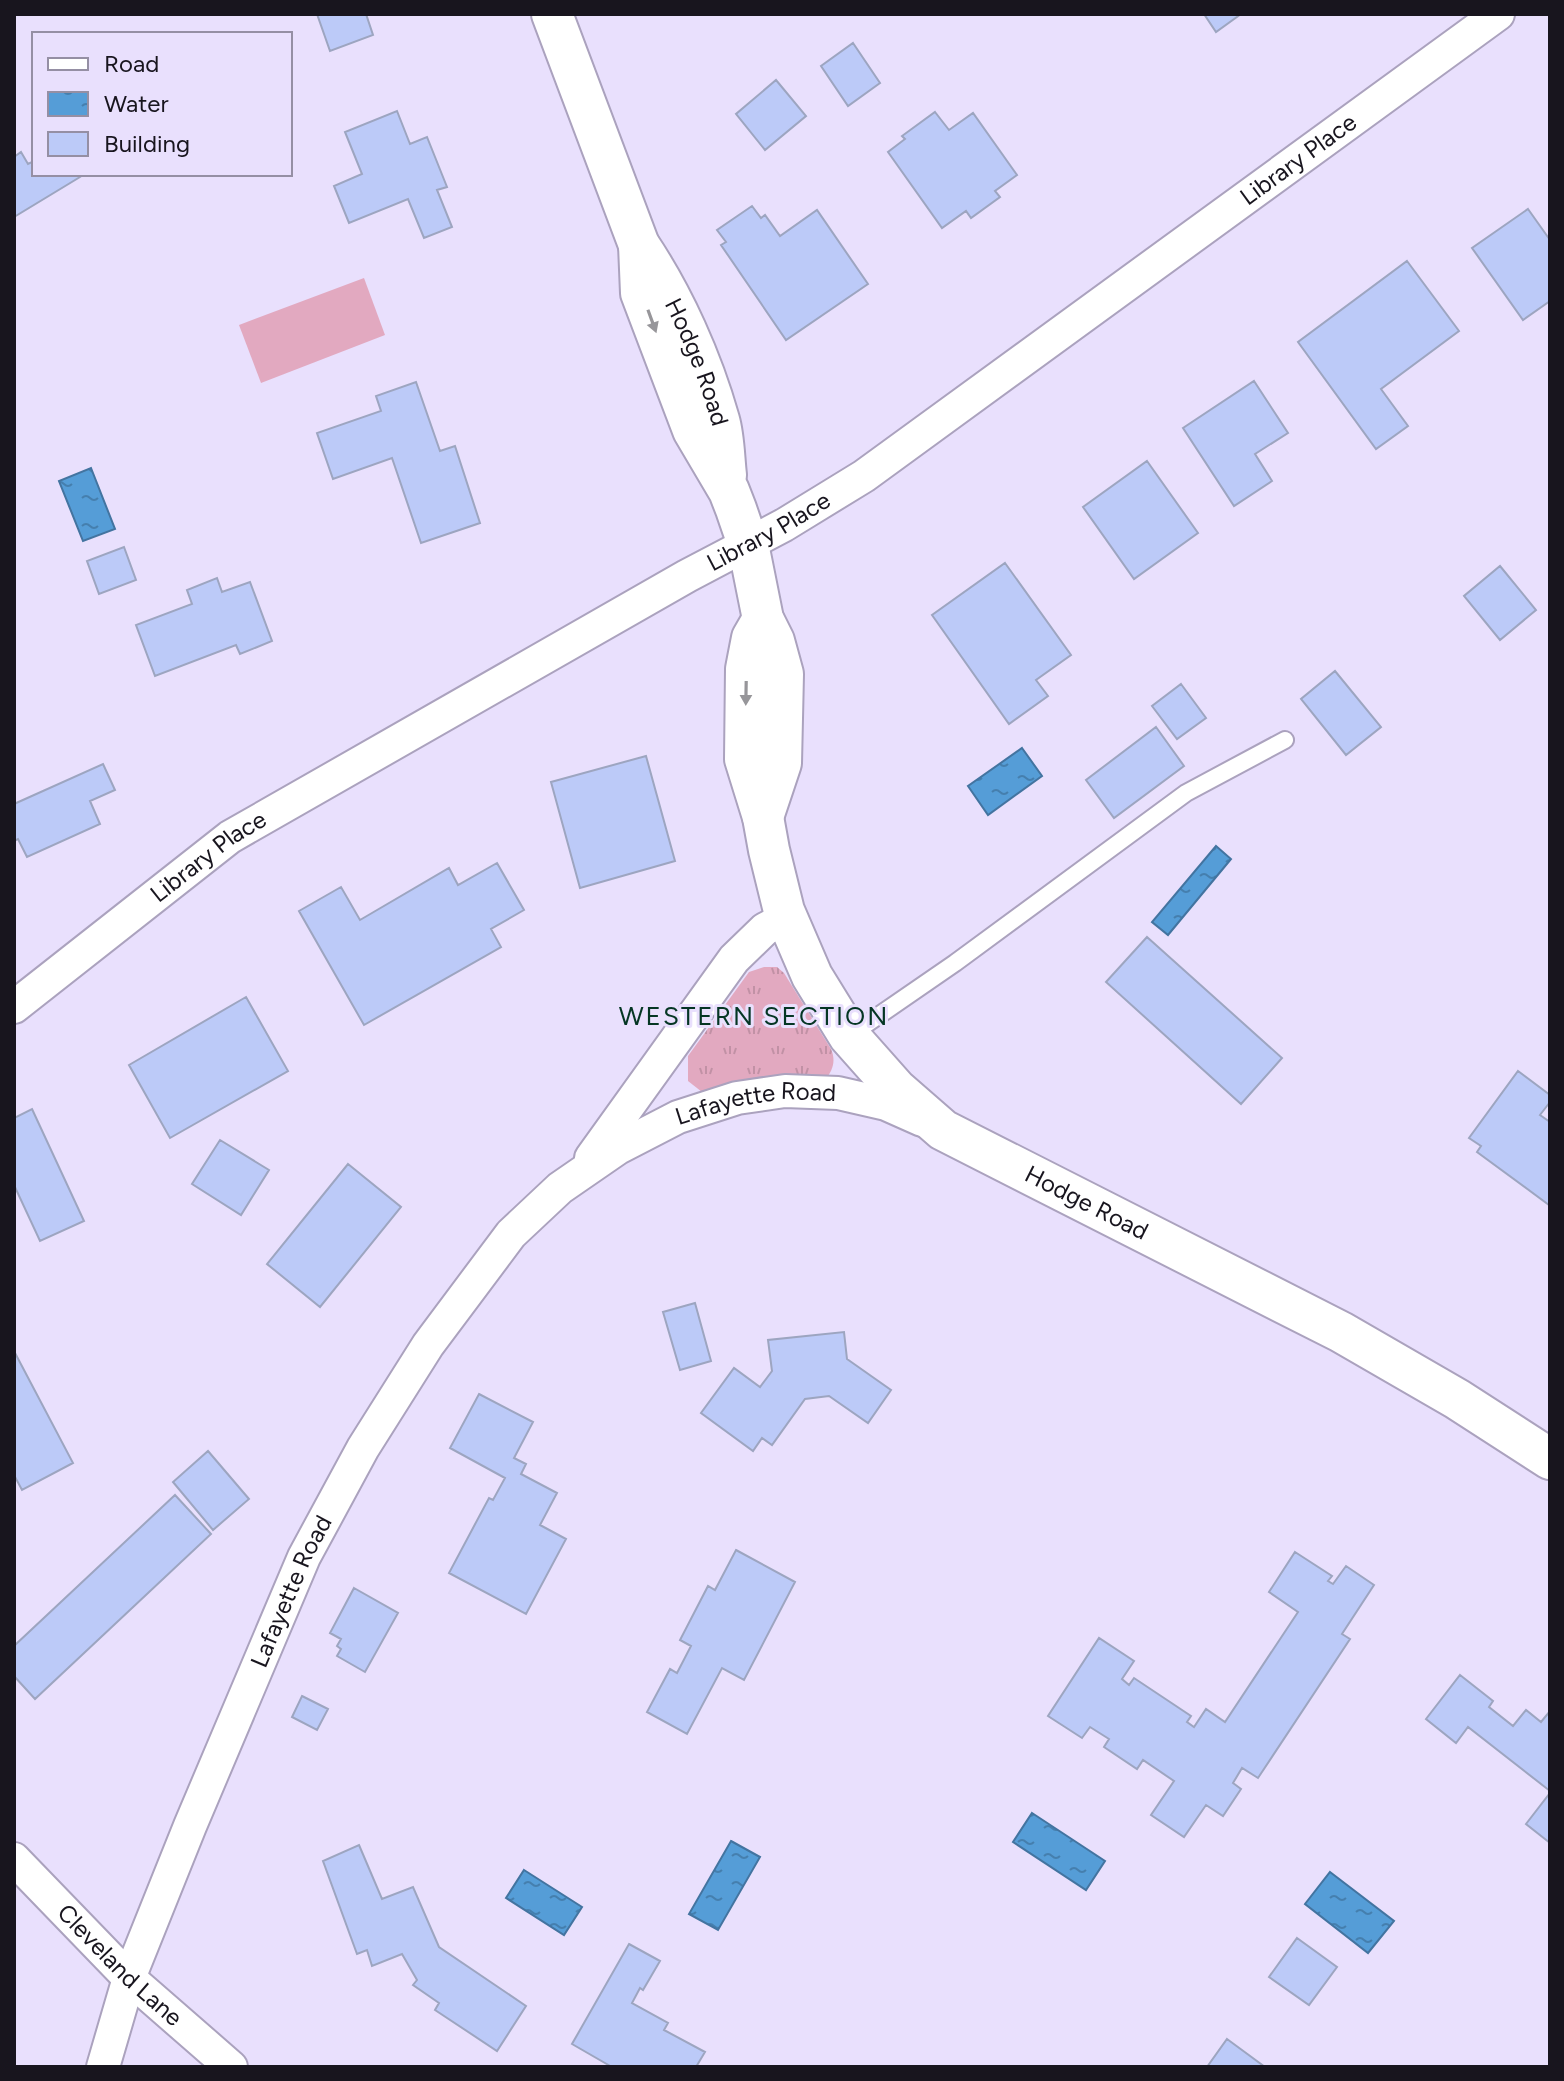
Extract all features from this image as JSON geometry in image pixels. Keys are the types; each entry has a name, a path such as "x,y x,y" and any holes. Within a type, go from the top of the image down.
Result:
{"street":[{"name":"Hodge Road","path":"552,14 639,245 641,293 693,430 728,490 748,544 763,619 752,638 746,669 745,759 763,817 787,918 812,976 849,1036 896,1089 943,1130 1341,1332 1457,1399 1550,1459"},
{"name":"Library Place","path":"14,1007 230,837 864,476 1498,14"},
{"name":"Lafayette Road","path":"579,1175 734,959 765,929 787,918"},
{"name":"Lafayette Road","path":"103,2067 129,1978 304,1557 363,1448 428,1345 511,1234 560,1188 618,1148 678,1117 737,1098 785,1091 838,1093 886,1104 943,1130"},
{"name":"Cleveland Lane","path":"14,1859 129,1978 231,2067"}],"lane":[{"path":"849,1036 955,963 1186,793 1285,740"}],"green space":[{"path":"364,278 385,335 261,383 239,325"},
{"path":"777,967 784,973 833,1053 830,1072 826,1079 702,1092 688,1081 688,1056 749,972"}],"water":[{"path":"91,468 115,529 83,541 59,481"},
{"path":"1022,748 1042,776 988,815 968,786"},
{"path":"1216,846 1231,859 1168,935 1152,922"},
{"path":"1032,1813 1105,1861 1086,1890 1013,1842"},
{"path":"731,1841 760,1857 718,1930 689,1914"},
{"path":"524,1870 582,1907 564,1935 506,1898"},
{"path":"1330,1872 1394,1921 1368,1953 1305,1904"}],"building":[{"path":"317,14 366,14 373,35 330,51"},
{"path":"1204,14 1241,14 1216,32"},
{"path":"853,43 880,83 848,106 821,66"},
{"path":"776,80 806,116 765,150 736,114"},
{"path":"397,111 410,144 427,137 447,187 437,190 452,227 424,238 408,199 349,223 334,186 362,174 345,132"},
{"path":"935,112 949,130 973,113 1017,175 995,191 1000,197 971,218 966,211 942,228 888,152 905,139 902,136"},
{"path":"21,152 28,164 32,162 32,176 80,177 14,217 14,157"},
{"path":"752,206 761,218 765,215 780,236 817,210 868,284 786,340 721,245 726,242 717,230"},
{"path":"1528,209 1550,240 1550,301 1523,320 1472,248"},
{"path":"1407,261 1459,331 1381,389 1408,426 1376,449 1298,342"},
{"path":"1254,381 1288,433 1255,454 1272,481 1234,506 1183,428"},
{"path":"416,382 440,451 455,446 480,523 421,543 392,458 333,479 317,433 381,411 376,396"},
{"path":"1147,461 1198,533 1134,579 1083,507"},
{"path":"124,547 136,580 99,594 87,561"},
{"path":"1005,563 1071,655 1036,680 1048,696 1009,724 932,615"},
{"path":"1500,566 1536,610 1500,640 1464,596"},
{"path":"217,578 222,592 250,582 272,641 240,654 236,645 155,676 136,625 192,604 187,590"},
{"path":"1335,671 1381,727 1346,755 1301,699"},
{"path":"1181,684 1206,718 1177,739 1152,706"},
{"path":"1156,727 1184,766 1114,818 1086,780"},
{"path":"646,756 675,861 580,888 551,782"},
{"path":"103,764 115,790 90,801 100,824 27,857 18,839 14,841 14,804"},
{"path":"497,863 524,910 491,929 501,947 364,1025 299,911 341,887 360,920 449,868 458,885"},
{"path":"1147,937 1282,1058 1241,1104 1106,982"},
{"path":"246,997 288,1071 170,1138 129,1065"},
{"path":"1518,1071 1550,1095 1550,1102 1540,1115 1550,1122 1549,1205 1477,1152 1481,1146 1469,1138"},
{"path":"32,1109 84,1221 40,1241 14,1185 14,1118"},
{"path":"220,1140 269,1170 241,1215 192,1184"},
{"path":"348,1164 401,1207 320,1307 267,1264"},
{"path":"695,1303 711,1361 680,1370 663,1312"},
{"path":"844,1332 847,1359 891,1390 868,1423 829,1396 805,1399 772,1445 762,1438 753,1451 701,1413 734,1368 760,1387 772,1371 768,1340"},
{"path":"14,1351 73,1463 22,1490 14,1475"},
{"path":"479,1394 533,1422 514,1458 526,1464 521,1474 557,1493 540,1525 566,1539 526,1614 449,1573 489,1498 493,1500 505,1478 450,1448"},
{"path":"208,1451 249,1499 213,1530 173,1482"},
{"path":"175,1495 211,1534 35,1699 14,1676 14,1646"},
{"path":"736,1550 795,1582 744,1680 722,1668 687,1734 647,1712 670,1669 677,1673 691,1646 680,1640 708,1586 715,1590"},
{"path":"1295,1552 1332,1576 1328,1581 1333,1584 1346,1566 1374,1585 1342,1634 1350,1639 1258,1778 1242,1768 1233,1783 1241,1789 1223,1816 1206,1805 1184,1837 1151,1815 1174,1781 1143,1760 1137,1769 1104,1747 1109,1739 1090,1727 1082,1738 1048,1716 1099,1638 1134,1661 1122,1679 1129,1685 1134,1678 1191,1716 1187,1722 1194,1727 1206,1709 1225,1722 1298,1612 1269,1592"},
{"path":"354,1588 398,1613 365,1672 337,1656 341,1639 330,1633"},
{"path":"1460,1675 1493,1701 1489,1707 1513,1726 1526,1710 1541,1722 1550,1711 1550,1791 1468,1727 1456,1743 1426,1719"},
{"path":"302,1696 328,1709 317,1730 292,1717"},
{"path":"1550,1793 1550,1843 1526,1824"},
{"path":"359,1845 382,1899 413,1887 439,1947 526,2006 497,2051 435,2010 439,2003 413,1985 417,1980 402,1954 372,1966 367,1950 357,1954 323,1861"},
{"path":"1297,1938 1337,1967 1309,2005 1269,1977"},
{"path":"629,1944 660,1961 632,2003 668,2023 664,2030 705,2052 696,2067 612,2067 572,2044"},
{"path":"1227,2039 1265,2067 1207,2067"}],"district":[{"name":"WESTERN SECTION","path":"754,1016"}]}
